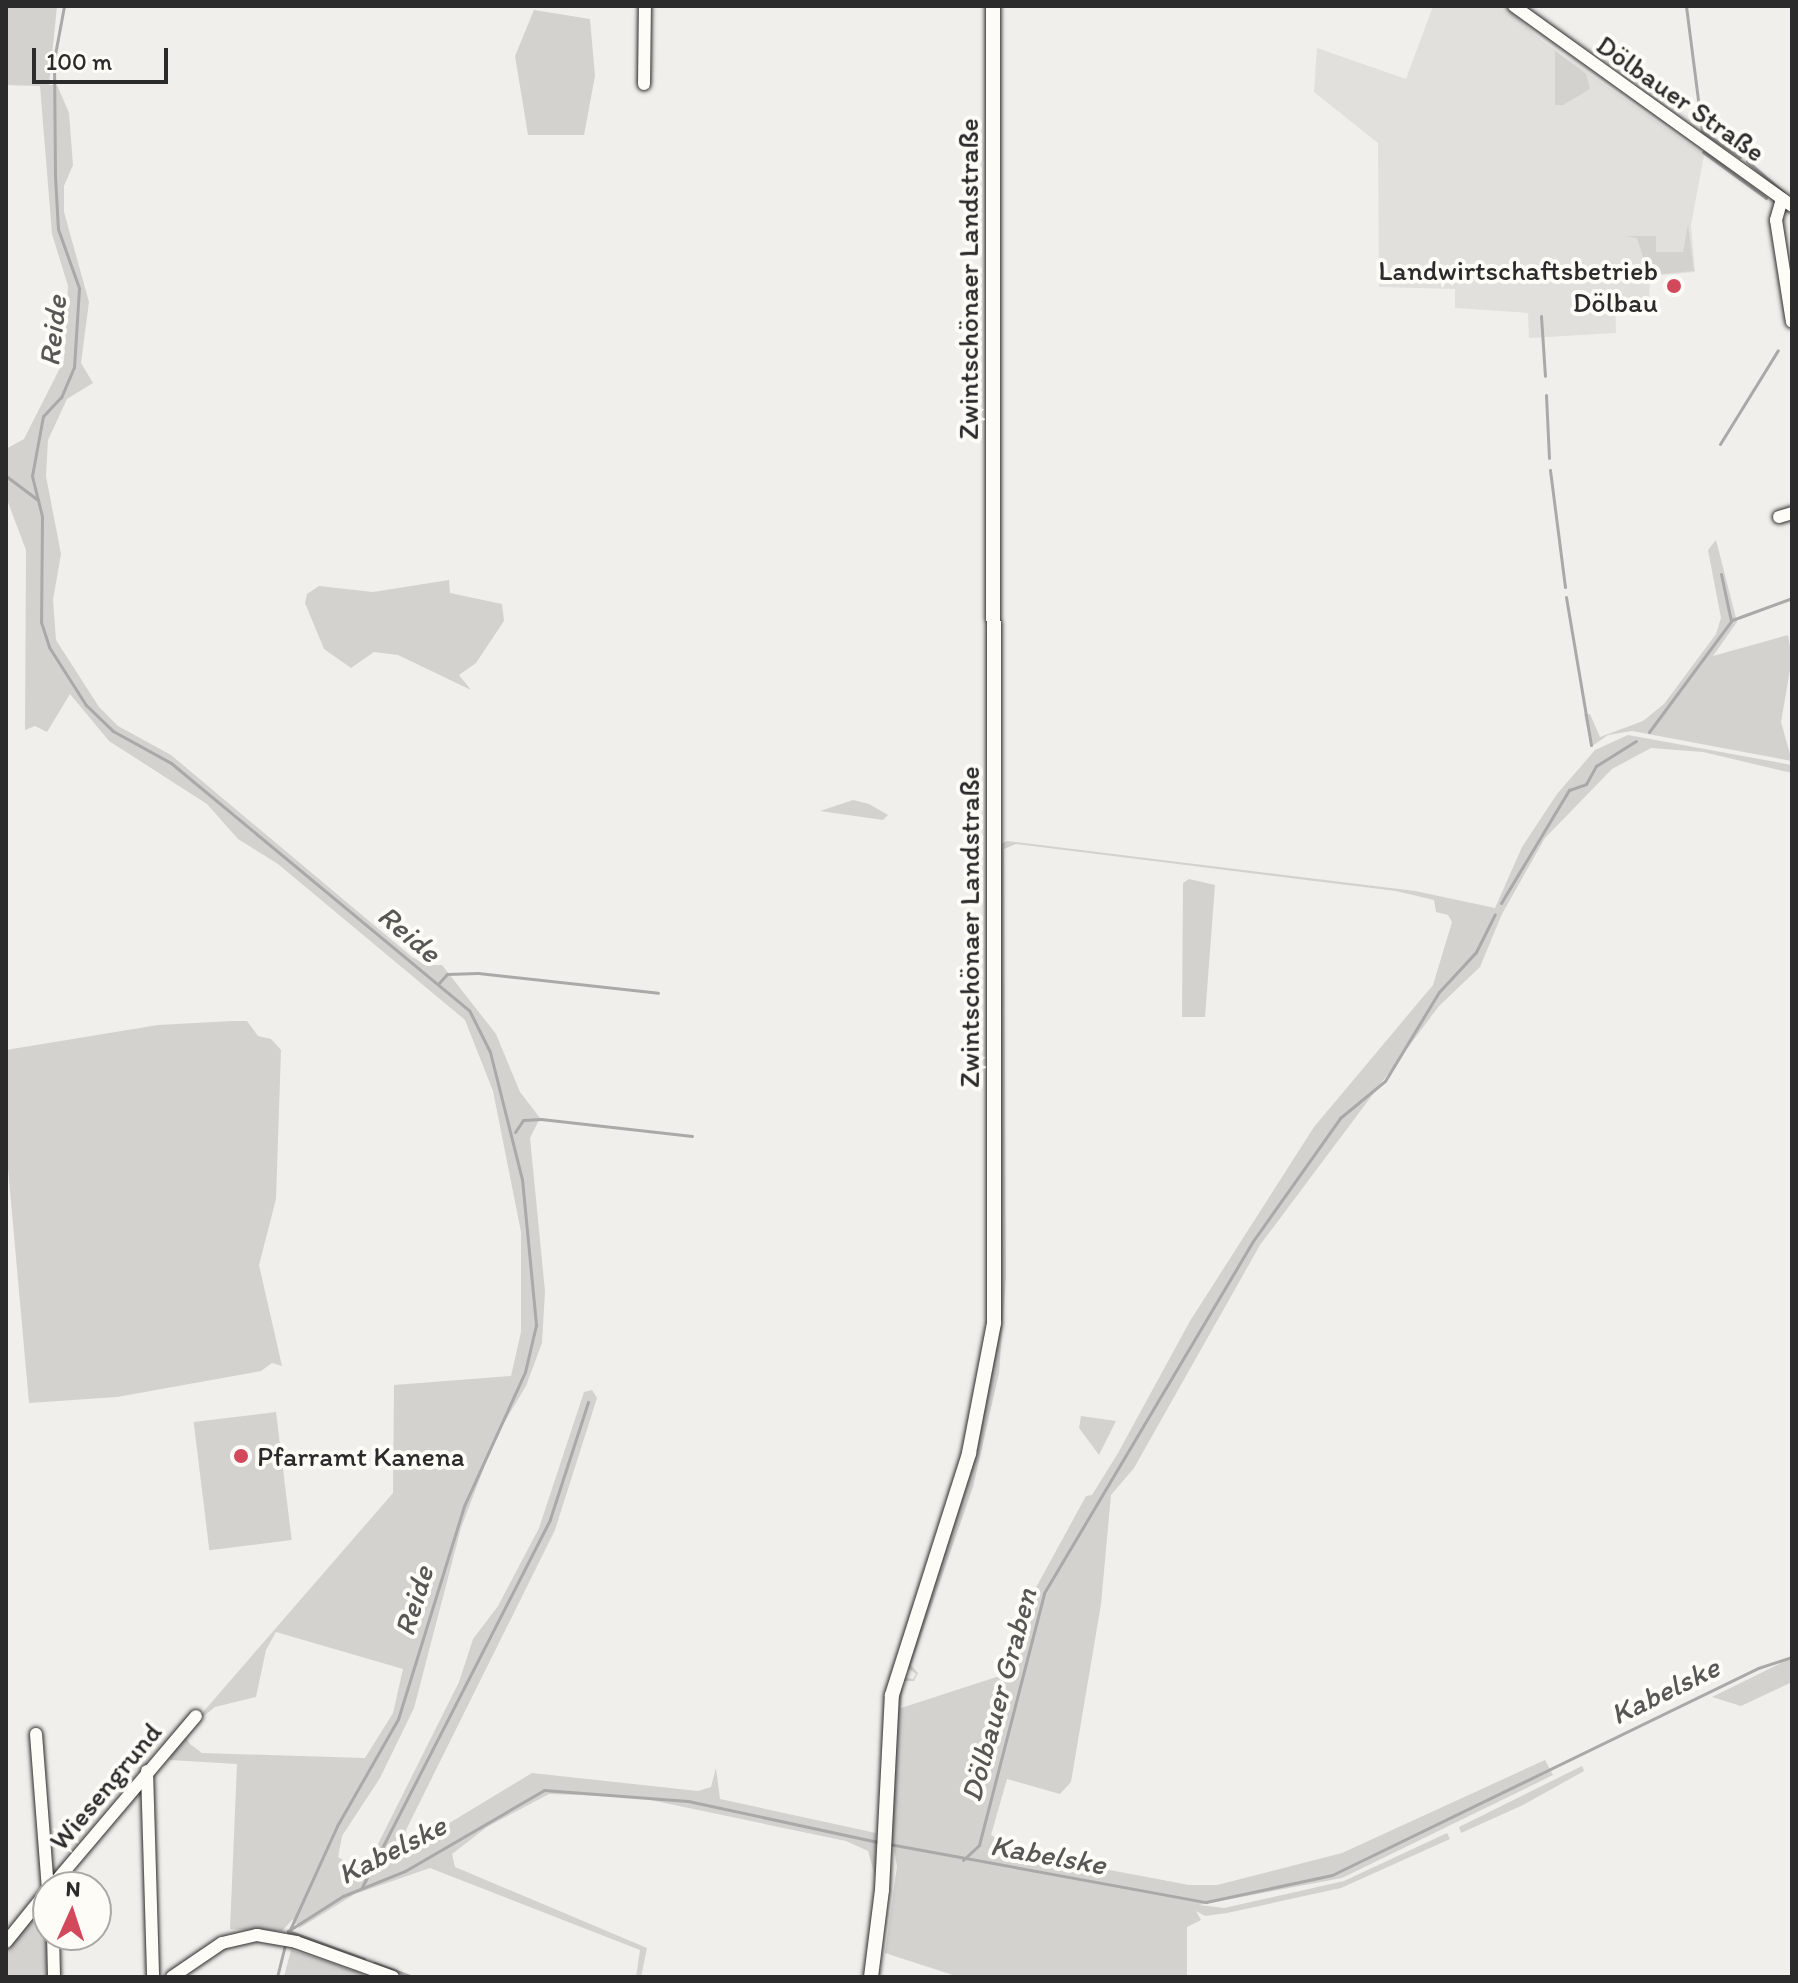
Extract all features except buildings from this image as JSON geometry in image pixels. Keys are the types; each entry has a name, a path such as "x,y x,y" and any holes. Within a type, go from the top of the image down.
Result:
{"main road":[{"name":"Zwintschönaer Landstraße","path":"871,1977 884,1853 892,1695 965,1467 994,1323 993,6"}],"street":[{"path":"644,84 645,6"},
{"name":"Dölbauer Straße","path":"1514,6 1542,30 1787,203"},
{"path":"1787,203 1776,220 1792,322"},
{"name":"Wiesengrund","path":"64,1871 196,1716"},
{"path":"36,1734 47,1871"},
{"path":"147,1771 153,1977"},
{"name":"Wiesengrund","path":"6,1942 32,1910"},
{"path":"172,1977 231,1939 275,1937 393,1977"},
{"path":"53,1951 54,1977"}],"shaded area":[{"path":"6,6 57,6 49,85 57,85 69,113 73,165 64,186 64,212 89,302 81,363 93,383 67,399 48,440 46,476 61,554 53,600 56,640 99,707 118,726 171,755 412,957 426,965 442,965 496,1034 520,1092 540,1118 530,1138 545,1291 542,1343 526,1386 496,1436 461,1528 414,1708 380,1778 342,1836 338,1857 354,1867 370,1860 459,1682 473,1639 498,1606 539,1528 584,1392 592,1390 597,1398 555,1530 406,1830 407,1839 418,1842 532,1773 698,1791 711,1787 716,1768 720,1799 876,1833 876,1879 868,1851 846,1841 636,1797 549,1794 487,1827 452,1854 455,1867 647,1948 641,1977 636,1977 640,1950 430,1868 355,1894 298,1929 301,1924 294,1924 293,1919 282,1931 230,1929 237,1764 170,1760 171,1749 393,1493 394,1385 511,1376 521,1332 521,1232 493,1091 465,1020 278,864 238,839 207,804 109,741 70,694 47,732 35,726 25,730 26,550 6,497 6,449 24,439 64,360 68,286 52,234 40,86 6,85","holes":["276,1632 403,1669 393,1713 365,1758 202,1753 187,1739 199,1720 215,1707 256,1697 266,1650"]},
{"path":"1433,6 1504,6 1541,40 1704,155 1691,225 1695,272 1650,276 1649,299 1615,300 1616,333 1529,338 1528,313 1455,308 1455,289 1379,287 1378,143 1314,92 1317,48 1406,79"},
{"path":"534,10 590,19 595,76 584,135 528,135 515,56"},
{"path":"1555,51 1586,74 1590,89 1563,105 1555,105"},
{"path":"1688,224 1694,271 1649,275 1646,268 1629,269 1644,265 1644,260 1637,238 1624,236 1656,236 1656,252 1683,252"},
{"path":"1716,540 1737,622 1713,656 1788,635 1792,658 1781,722 1792,761 1632,731 1608,735 1591,747 1584,714 1590,714 1600,737 1643,721 1664,704 1716,634 1721,618 1708,550"},
{"path":"449,580 450,593 502,604 504,621 476,663 459,675 471,690 398,655 374,652 351,668 324,649 305,603 307,594 319,586 373,592"},
{"path":"1628,735 1792,765 1792,773 1703,752 1651,748 1612,769 1545,838 1502,914 1480,967 1439,1006 1260,1245 1134,1468 1111,1495 1101,1604 1071,1782 1060,1794 1007,1779 991,1835 1025,1854 1189,1885 1217,1885 1342,1853 1545,1760 1553,1775 1342,1878 1199,1905 1224,1908 1344,1881 1447,1833 1450,1839 1341,1888 1227,1913 1205,1916 1196,1911 1201,1920 1187,1927 1187,1977 959,1977 885,1953 897,1866 890,1829 901,1677 913,1679 916,1674 905,1666 990,1382 1000,844 1007,841 1415,891 1495,908 1522,847 1557,794 1595,750","holes":["1016,844 1396,891 1434,900 1436,912 1448,915 1452,922 1433,985 1314,1127 1190,1321 1118,1453 1092,1495 1086,1496 1027,1604 1015,1671 901,1708 903,1681 914,1681 918,1673 911,1665 973,1487 999,1373 1006,1277 1004,849"]},
{"path":"853,800 869,804 888,815 883,820 820,811"},
{"path":"1189,879 1215,885 1205,1017 1182,1017 1183,883"},
{"path":"247,1021 258,1036 271,1039 281,1050 276,1199 259,1265 282,1366 272,1363 261,1371 117,1397 29,1403 6,1146 6,1050 158,1025"},
{"path":"276,1412 292,1540 209,1550 194,1422"},
{"path":"1081,1416 1116,1421 1099,1455 1079,1428"},
{"path":"1792,1646 1792,1682 1741,1706 1712,1697 1789,1659"},
{"path":"1582,1766 1584,1771 1523,1805 1461,1833 1459,1827"},
{"path":"32,1917 32,1951 48,1951 50,1977 6,1977 6,1948"},
{"path":"291,1950 325,1961 370,1977 284,1977"}],"waterway":[{"name":"Reide","path":"64,6 54,60 55,176 58,229 79,288 74,367 61,397 43,416 32,476 42,516 41,622 49,647 86,705 113,731 171,763 469,1010 490,1052 522,1179 536,1325 525,1372 464,1506 398,1719 337,1826 287,1936"},
{"name":"Dölbauer Graben","path":"1686,6 1702,131 1740,157"},
{"path":"1703,152 1766,198"},
{"name":"Dölbauer Graben","path":"1747,161 1783,192"},
{"path":"1541,316 1545,376"},
{"name":"Dölbauer Graben","path":"1720,444 1778,350"},
{"path":"1546,395 1549,458"},
{"path":"1550,470 1565,587"},
{"path":"6,476 38,500"},
{"name":"Dölbauer Graben","path":"1649,732 1731,621 1721,574"},
{"path":"1566,597 1591,745"},
{"path":"1732,620 1792,598"},
{"name":"Dölbauer Graben","path":"1501,903 1569,790 1586,784 1596,766 1636,741"},
{"name":"Dölbauer Graben","path":"963,1860 979,1845 1044,1593 1253,1241 1340,1118 1385,1081 1439,992 1476,952 1495,914"},
{"path":"439,983 447,974 478,973 658,993"},
{"path":"515,1132 523,1120 541,1119 692,1136"},
{"path":"362,1887 550,1519 588,1402"},
{"name":"Kabelske","path":"889,1844 1206,1902 1332,1875 1758,1668 1792,1657"},
{"name":"Kabelske","path":"288,1931 343,1896 405,1871 544,1790 688,1801 878,1842"},
{"path":"288,1931 364,1959"},
{"name":"Reide","path":"277,1977 285,1944"},
{"path":"374,1963 413,1977"}],"place":[{"name":"Landwirtschaftsbetrieb Dölbau","path":"1674,286"},
{"name":"Pfarramt Kanena","path":"241,1456"}]}
